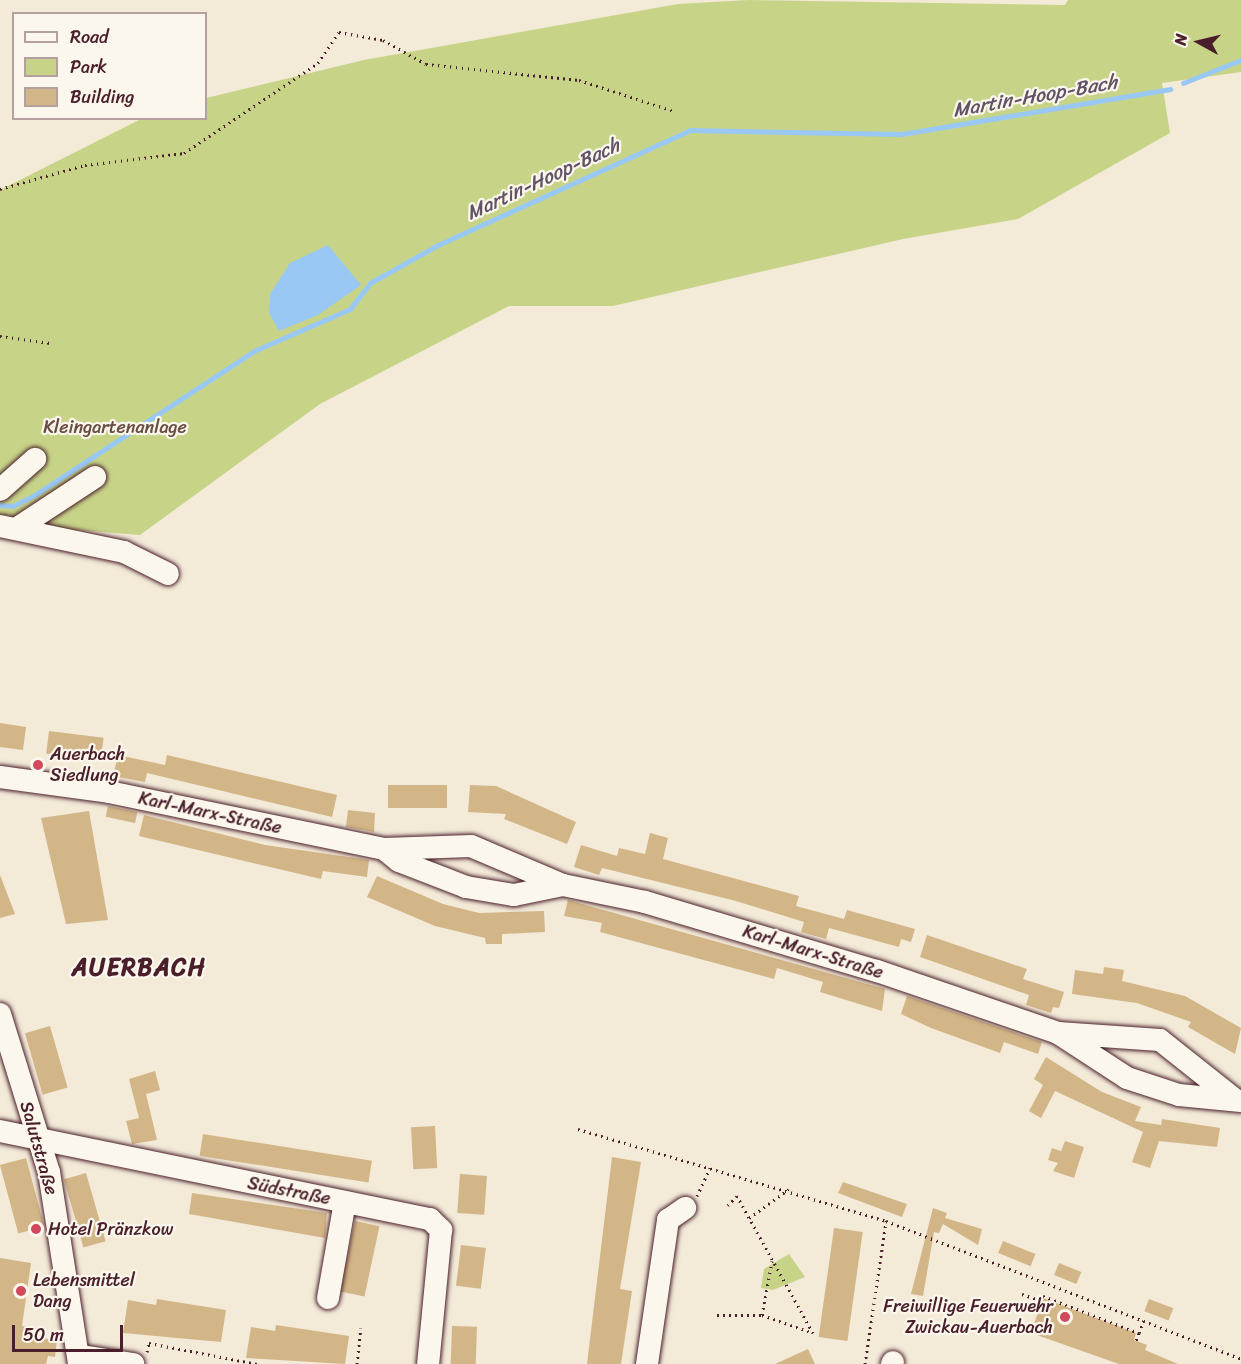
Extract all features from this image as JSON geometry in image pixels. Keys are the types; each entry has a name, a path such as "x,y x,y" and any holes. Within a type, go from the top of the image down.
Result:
{"street":[{"path":"0,490 35,459"},
{"path":"10,527 95,477"},
{"path":"10,527 124,552 168,574"},
{"name":"Karl-Marx-Straße","path":"0,777 109,792 384,849 471,846 563,885 645,902 877,971 1058,1033 1127,1078 1179,1095 1237,1099"},
{"name":"Karl-Marx-Straße","path":"384,849 399,861 466,887 514,895 563,885"},
{"name":"Salutstraße","path":"0,1014 37,1141 49,1172 79,1360 140,1361"},
{"name":"Karl-Marx-Straße","path":"1058,1033 1160,1040 1237,1099"},
{"name":"Südstraße","path":"0,1131 37,1141 430,1219 441,1230 428,1364"},
{"path":"328,1298 345,1202"},
{"path":"647,1364 668,1220 685,1208"}],"path":[{"path":"0,189 85,165 184,153 318,63 339,32 384,40 426,64 579,80 674,111"},
{"path":"0,336 51,343"},
{"path":"578,1129 789,1189 886,1221 1241,1359"},
{"path":"685,1208 705,1188 711,1166"},
{"path":"749,1218 789,1189"},
{"path":"717,1315 762,1316 813,1333 737,1196 728,1205"},
{"path":"865,1364 886,1221"},
{"path":"762,1316 772,1260"},
{"path":"1022,1294 1042,1301 1043,1296 1139,1333"},
{"path":"1136,1341 1144,1320"},
{"path":"357,1364 361,1328"},
{"path":"140,1361 149,1343 257,1364"}],"green space":[{"name":"Kleingartenanlage","path":"749,0 1065,5 1068,0 1241,0 1241,72 1162,83 1170,133 1018,219 903,239 613,306 509,306 320,404 140,535 0,524 0,190 139,120 207,120 207,98 364,60 678,4"},
{"path":"789,1254 805,1277 773,1290 761,1288 764,1269"}],"water":[{"path":"328,245 361,285 318,315 279,331 269,313 270,294 290,263"}],"building":[{"path":"0,723 26,727 23,750 0,747"},
{"path":"49,731 104,738 101,761 46,754"},
{"path":"118,755 165,765 167,755 337,795 332,817 147,773 145,782 113,776"},
{"path":"388,785 447,785 447,808 388,808"},
{"path":"470,785 496,786 576,822 567,844 504,819 506,814 468,812"},
{"path":"108,806 137,812 135,823 106,817"},
{"path":"348,810 375,813 374,832 346,827"},
{"path":"89,811 108,920 66,924 41,818"},
{"path":"144,815 265,845 369,860 367,877 323,871 321,879 139,836"},
{"path":"650,833 668,838 663,859 799,896 796,906 844,919 847,910 915,929 911,942 901,939 899,947 829,928 826,939 801,932 804,922 736,901 602,868 599,875 574,867 581,845 617,856 619,848 645,854"},
{"path":"0,875 15,914 0,918"},
{"path":"377,876 443,904 479,913 544,911 545,932 502,934 502,944 486,944 485,938 435,926 367,897"},
{"path":"568,900 885,989 882,1011 820,992 823,982 777,968 774,979 600,932 602,923 564,916"},
{"path":"927,935 1027,969 1023,979 1064,992 1059,1008 1053,1007 1051,1013 1026,1005 1029,995 920,957"},
{"path":"1104,967 1124,970 1122,981 1185,996 1241,1028 1235,1054 1188,1027 1191,1022 1137,1003 1072,994 1075,970 1103,974"},
{"path":"907,996 1042,1042 1038,1054 1004,1042 1000,1053 931,1028 901,1014"},
{"path":"50,1026 68,1088 43,1095 25,1033"},
{"path":"1046,1057 1102,1092 1141,1107 1135,1121 1161,1125 1162,1119 1220,1128 1217,1147 1159,1141 1150,1168 1132,1162 1143,1132 1055,1091 1041,1118 1029,1111 1043,1085 1034,1079"},
{"path":"155,1071 160,1090 146,1094 157,1140 132,1144 126,1121 139,1118 129,1079"},
{"path":"435,1126 437,1168 413,1169 411,1127"},
{"path":"203,1134 372,1161 368,1182 200,1156"},
{"path":"1065,1141 1084,1147 1074,1178 1053,1171 1058,1163 1048,1160 1052,1148 1061,1151"},
{"path":"612,1157 641,1162 620,1289 632,1291 621,1364 587,1364"},
{"path":"26,1158 44,1227 18,1234 0,1165"},
{"path":"86,1173 106,1241 83,1248 64,1179"},
{"path":"460,1174 487,1176 484,1215 457,1213"},
{"path":"843,1182 907,1204 902,1217 838,1193"},
{"path":"192,1193 327,1213 325,1238 189,1214"},
{"path":"933,1208 947,1213 945,1218 982,1229 978,1245 943,1224 939,1233 934,1232 923,1296 911,1294"},
{"path":"355,1221 379,1226 364,1297 340,1291"},
{"path":"834,1228 863,1232 847,1341 819,1337"},
{"path":"1003,1241 1035,1254 1031,1266 998,1253"},
{"path":"461,1245 486,1248 481,1289 456,1286"},
{"path":"0,1258 31,1263 22,1326 36,1328 34,1337 57,1340 55,1357 48,1356 46,1364 0,1364"},
{"path":"1059,1263 1081,1272 1076,1284 1054,1275"},
{"name":"Freiwillige Feuerwehr Zwickau-Auerbach","path":"1043,1298 1136,1333 1134,1340 1147,1345 1145,1350 1178,1364 1119,1364 1031,1333"},
{"path":"157,1299 226,1310 221,1342 123,1333 128,1300 156,1305"},
{"path":"1149,1299 1173,1308 1169,1320 1144,1311"},
{"path":"276,1325 349,1336 345,1364 246,1358 251,1327 275,1331"},
{"path":"452,1326 477,1327 476,1364 451,1364"},
{"path":"808,1349 815,1364 775,1364"}],"waterway":[{"name":"Martin-Hoop-Bach","path":"1183,83 1241,60"},
{"name":"Martin-Hoop-Bach","path":"0,505 13,506 35,495 254,351 350,309 370,283 438,245 690,130 902,134 1170,89"}],"place":[{"name":"Auerbach Siedlung","path":"38,765"},
{"name":"Hotel Pränzkow","path":"36,1229"},
{"name":"Lebensmittel Dang","path":"21,1291"},
{"name":"Freiwillige Feuerwehr Zwickau-Auerbach","path":"1065,1317"}],"district":[{"name":"AUERBACH","path":"139,968"}]}
